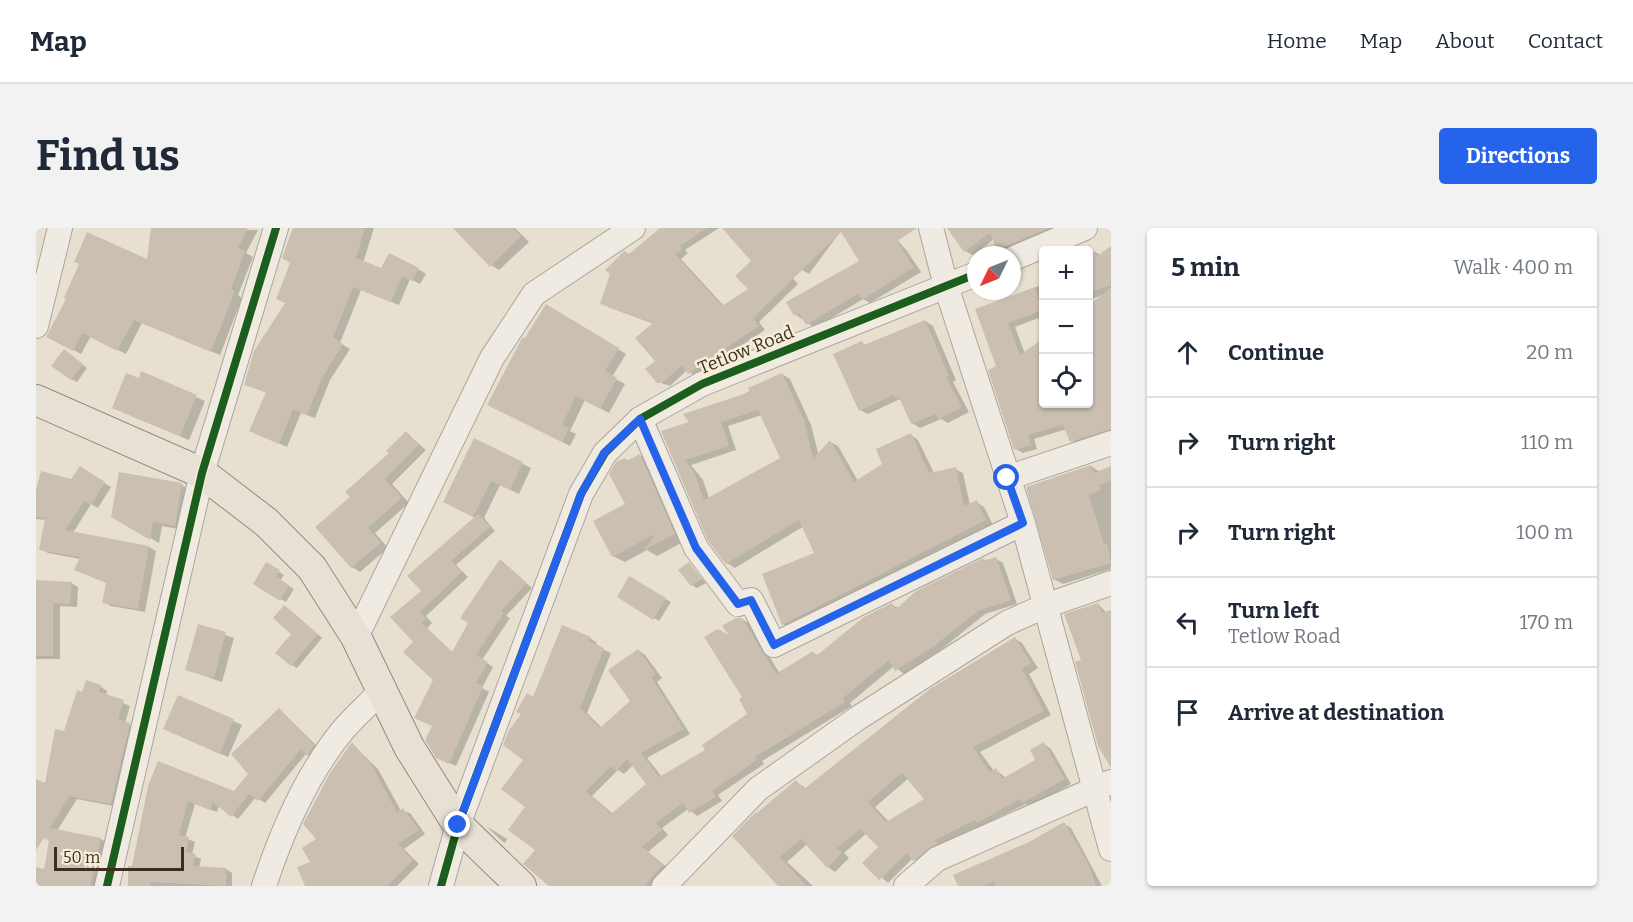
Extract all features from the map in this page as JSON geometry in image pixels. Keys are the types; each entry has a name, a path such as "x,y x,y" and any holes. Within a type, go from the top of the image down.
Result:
{"main road":[{"path":"36,400 202,473 266,522 312,568 356,637 409,747 458,825 521,886"}],"street":[{"path":"36,326 60,228"},
{"path":"107,886 202,473 276,228"},
{"path":"356,637 492,358 534,294 633,228"},
{"path":"931,228 946,286 1023,523 1045,606 1103,785 1111,849"},
{"path":"1021,254 1085,228"},
{"name":"Tetlow Road","path":"441,886 458,825 581,494 604,453 640,419 702,384 967,277"},
{"path":"640,419 696,548 738,604 751,600 774,645 1023,523"},
{"path":"1007,478 1111,443"},
{"path":"664,886 758,789 888,699 1007,623 1045,606 1111,583"},
{"path":"264,886 291,813 314,774 342,731 382,690"},
{"path":"906,886 937,859 1103,785"}],"building":[{"path":"151,228 248,228 238,248 245,251 231,289 235,291 211,352 134,320 117,351 82,333 73,351 46,337 66,299 64,298 79,264 74,262 87,232 147,259"},
{"path":"293,228 365,228 356,258 381,268 389,253 419,268 412,281 402,276 391,302 353,287 333,337 343,344 323,376 307,415 293,409 279,444 249,431 266,392 244,385 254,351 285,303 276,299 290,263 282,258"},
{"path":"453,228 513,228 521,236 490,267"},
{"path":"660,228 707,228 680,246 682,249 675,254 722,306 748,289 735,276 751,261 722,228 917,228 897,241 914,267 862,300 858,294 806,325 799,313 794,316 786,302 859,261 841,232 753,318 759,326 688,374 682,365 662,383 657,383 645,369 655,361 635,338 653,323 600,304 610,274 605,270 624,251 629,254"},
{"path":"947,228 1049,228 1006,246 995,246 990,233 972,246 967,246 964,252"},
{"path":"1111,246 1111,285 1093,292 1093,250 1097,256"},
{"path":"1035,287 1039,298 1039,311 1008,323 1020,355 1039,342 1039,408 1093,408 1093,302 1111,288 1111,429 1070,442 1063,425 1028,435 1031,445 1014,450 988,370 996,366 975,309 1000,300 1021,300 1021,292"},
{"path":"546,304 619,348 605,371 617,378 600,409 576,396 562,425 569,428 562,442 487,405 520,342 523,337 525,338"},
{"path":"925,320 949,376 946,377 962,407 939,419 936,414 911,424 899,397 896,399 894,395 859,411 833,354 862,341 864,345"},
{"path":"64,349 83,364 71,380 51,366"},
{"path":"141,371 197,395 180,436 112,408 126,373 139,378"},
{"path":"782,373 804,420 813,459 830,440 854,482 882,464 876,449 911,433 929,473 956,467 964,506 977,500 986,520 782,625 762,574 814,553 799,520 726,564 708,541 661,431 689,422 683,414 750,392 748,388","holes":["758,410 780,458 704,500 695,474 685,460 729,446 721,422"]},
{"path":"406,431 419,445 385,479 402,498 368,528 381,543 351,568 315,527 350,497 345,492 389,453 386,451"},
{"path":"474,438 523,462 510,490 491,481 473,517 443,502"},
{"path":"640,454 675,534 644,550 655,534 612,557 593,521 625,504 609,474 616,462 625,458 626,461"},
{"path":"1091,465 1094,473 1111,466 1111,481 1099,485 1101,490 1089,495 1104,544 1107,543 1111,563 1053,580 1026,487"},
{"path":"80,466 105,482 91,505 84,501 65,530 149,546 138,609 102,603 106,583 74,570 80,557 39,550 45,518 36,517 36,490 41,471 71,479"},
{"path":"119,472 182,483 175,526 153,522 150,540 111,517"},
{"path":"478,514 490,527 451,561 462,572 420,612 426,619 421,623 452,652 468,623 460,618 500,559 527,583 501,611 504,613 476,655 488,662 476,683 483,687 449,764 436,758 425,740 432,726 414,718 433,680 403,652 413,642 390,617 421,591 407,576"},
{"path":"996,557 1011,600 978,611 934,646 895,671 889,660 843,698 845,702 755,757 757,760 712,791 716,797 689,813 683,803 656,823 662,830 642,847 663,864 645,886 549,886 523,864 535,850 508,830 525,807 501,789 523,760 503,745 509,730 521,714 516,712 527,693 533,697 562,625 591,637 589,641 604,648 580,708 600,728 630,701 608,670 638,649 656,674 651,677 684,729 641,753 659,777 705,750 702,745 747,714 739,699 742,697 704,637 718,629 729,635 722,626 736,618 742,618 776,674 813,651 816,656 864,617 892,603 896,609 916,591 983,558 984,561","holes":["627,759 646,784 611,814 586,791 611,766 616,771"]},
{"path":"266,562 280,570 276,577 289,585 280,601 253,584"},
{"path":"689,562 702,579 691,586 678,570"},
{"path":"629,576 666,598 653,620 617,597"},
{"path":"36,580 72,582 70,604 53,603 53,656 36,656"},
{"path":"1098,603 1102,613 1111,610 1111,768 1098,746 1075,662 1081,660 1064,614"},
{"path":"284,605 318,634 291,666 275,653 291,634 273,618"},
{"path":"198,624 226,632 214,678 185,670"},
{"path":"1015,637 1031,663 1022,669 1044,711 973,747 990,772 996,768 1002,779 1035,760 1030,750 1044,742 1065,779 1022,803 1020,799 977,823 975,820 935,840 938,843 913,861 907,853 879,880 862,863 878,847 860,829 837,848 842,853 827,868 801,839 780,857 807,886 778,886 732,836 756,812 796,780 804,789 930,689","holes":["902,773 924,799 886,822 868,802"]},
{"path":"86,680 101,685 99,692 124,700 118,719 130,723 112,800 111,804 69,796 50,828 101,838 90,886 36,886 36,867 44,869 49,841 44,838 36,850 36,779 45,783 55,729 64,731 77,690 82,692"},
{"path":"178,695 234,719 220,754 163,729"},
{"path":"279,708 314,745 307,756 301,749 258,801 249,794 231,817 213,802 210,810 188,801 179,835 189,837 186,852 196,854 193,866 226,868 226,886 150,882 150,886 128,886 128,866 132,866 148,786 158,761 234,791 248,774 231,754"},
{"path":"352,742 371,764 397,812 403,808 419,830 398,844 413,860 387,886 305,886 297,867 310,862 302,848 316,839 303,824 330,773"},
{"path":"1064,822 1089,865 1096,886 996,886 993,881 984,886 958,886 953,875 1029,842"}],"cycle path":[{"path":"107,886 202,473 276,228"},
{"path":"441,886 458,825 581,494 605,453 640,419 702,384 967,278"}],"route":[{"path":"458,825 581,494 604,453 640,419 696,548 726,591 738,604 751,600 774,645 1023,523 1007,478"}]}
